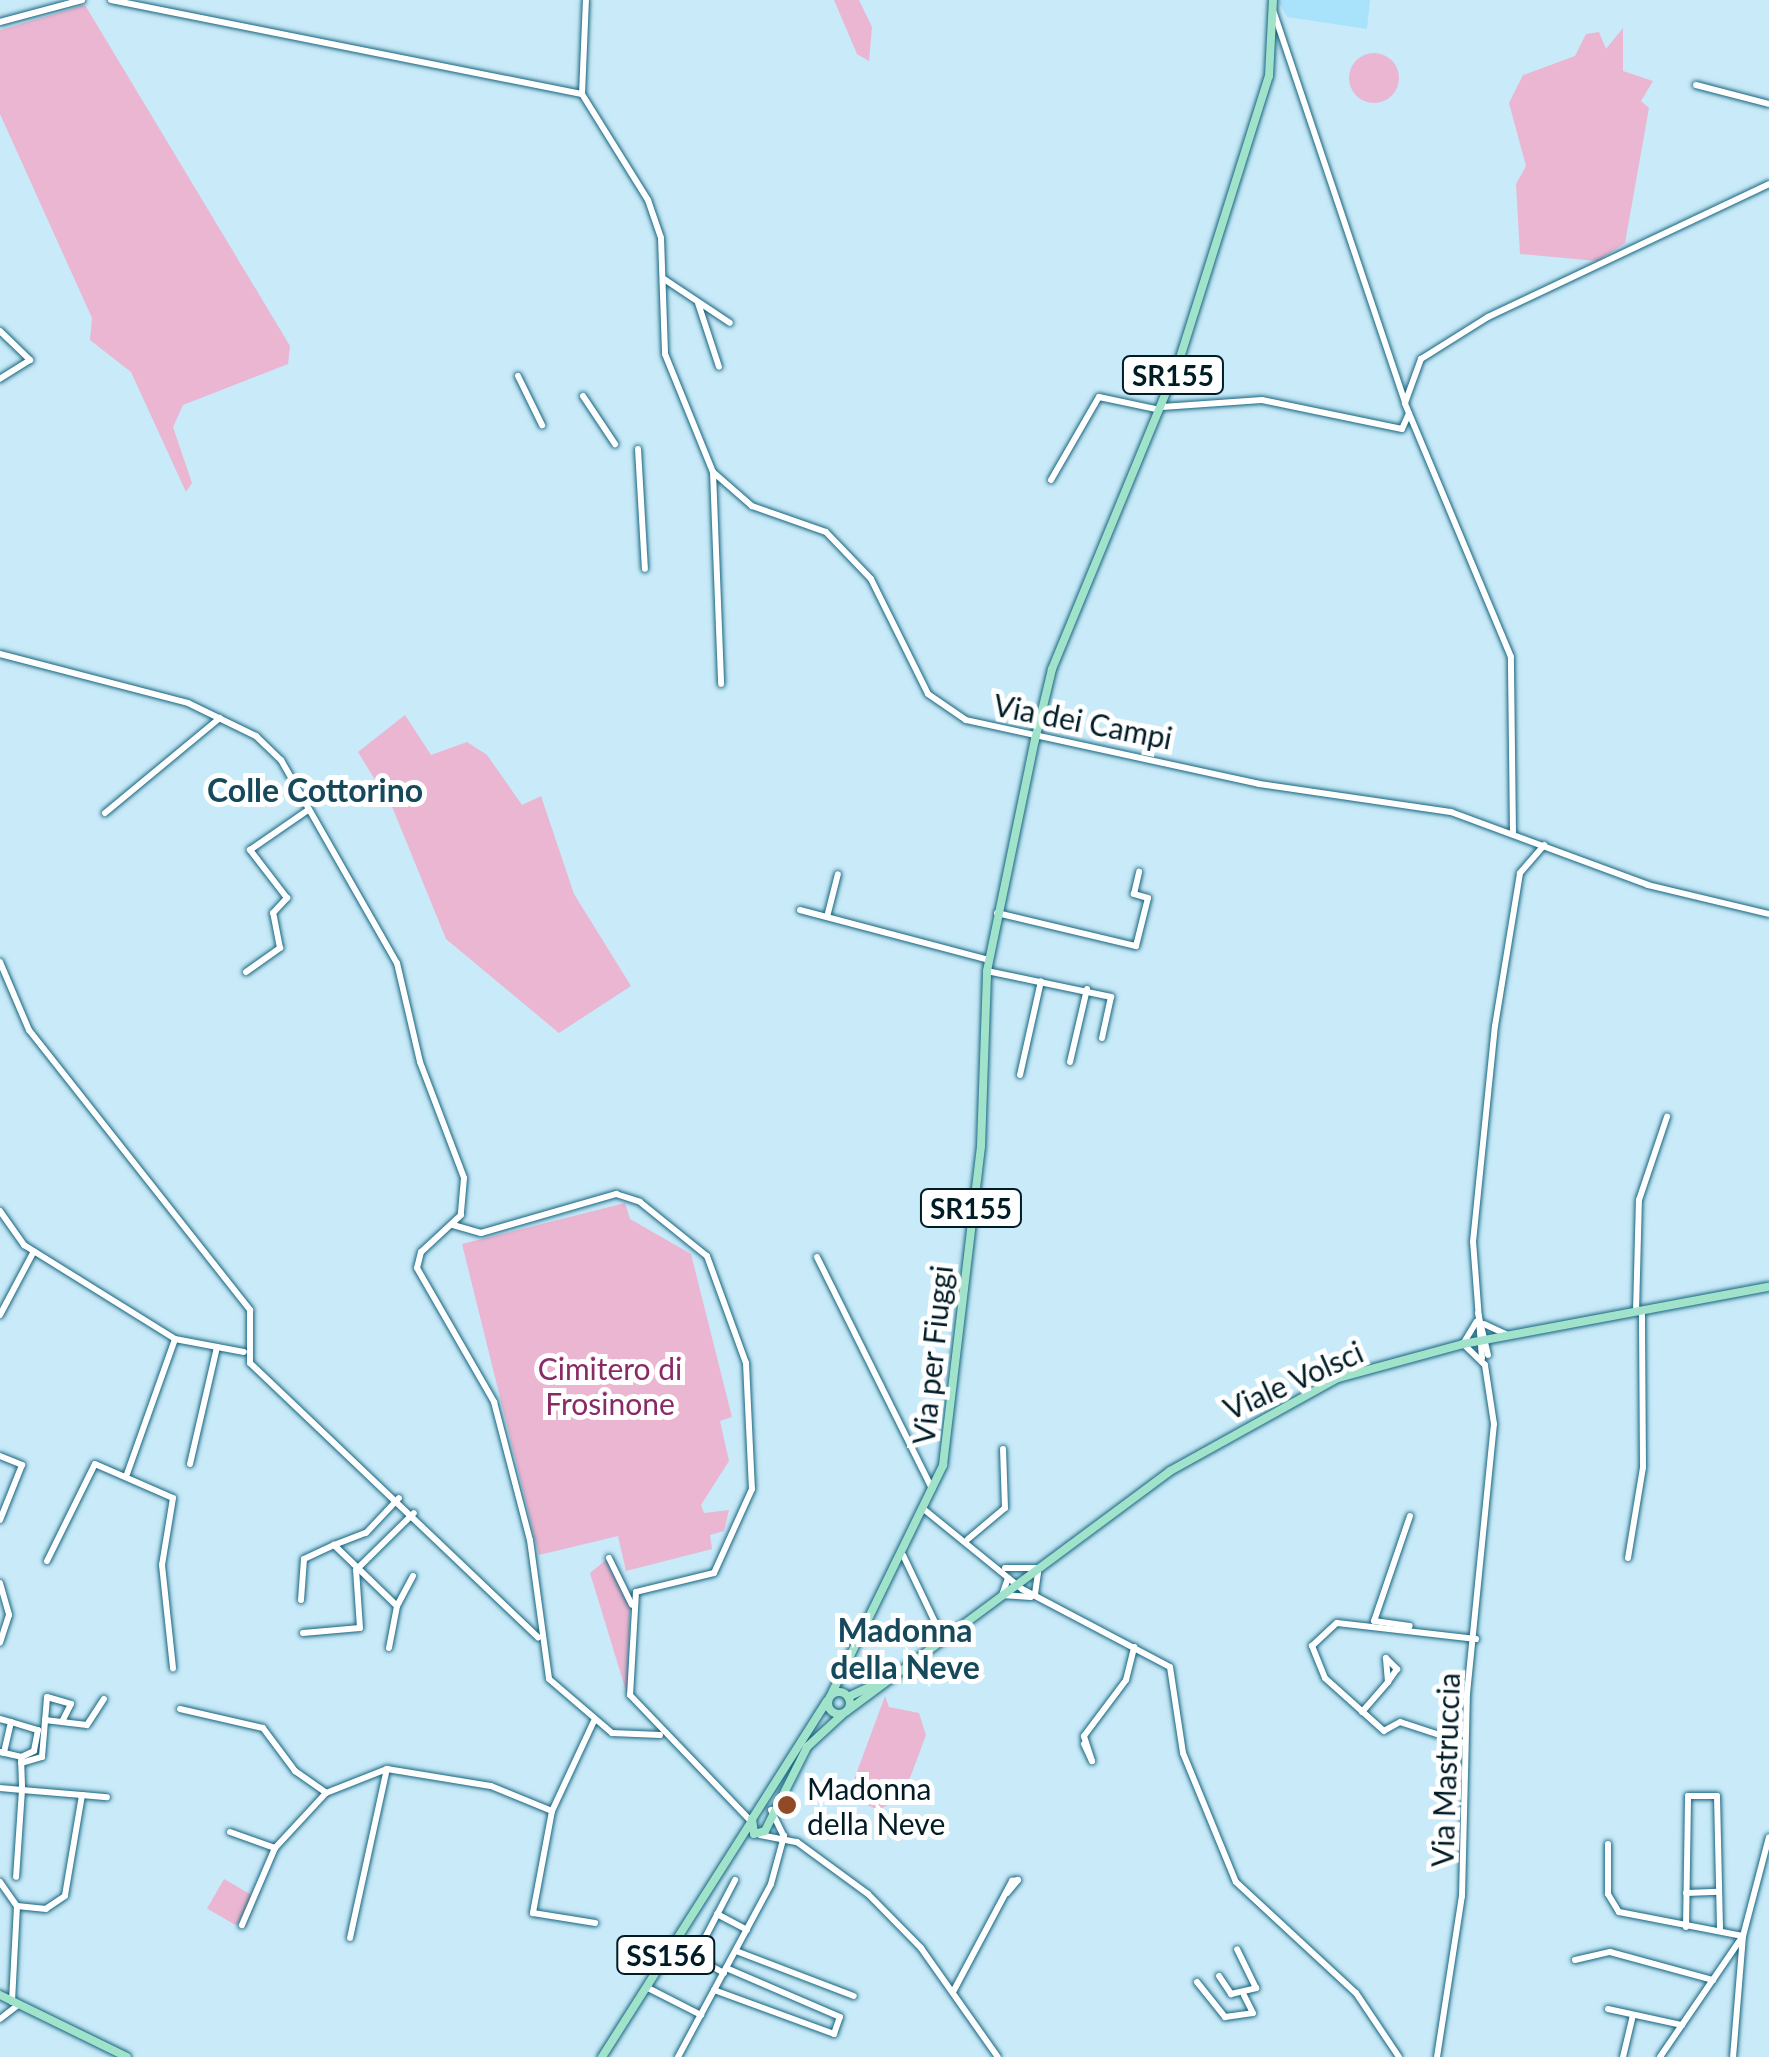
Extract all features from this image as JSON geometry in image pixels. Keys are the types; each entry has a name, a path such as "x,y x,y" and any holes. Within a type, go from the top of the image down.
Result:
{"main road":[{"name":"SR155","path":"1035,740 1052,669 1161,408 1269,76 1273,0"},
{"name":"Via per Fiuggi","path":"829,1698 926,1510 948,1441 981,1146 987,971 1035,740"},
{"name":"Viale Volsci","path":"768,1802 807,1747 846,1712 1226,1434 1338,1378 1463,1344 1769,1287"},
{"name":"Via per Fiuggi","path":"846,1712 851,1659"},
{"name":"Viale Volsci","path":"846,1695 903,1669"},
{"path":"763,1835 751,1822 768,1802 829,1698 846,1695"},
{"path":"829,1698 846,1712"},
{"path":"763,1835 768,1802"},
{"name":"SS156","path":"602,2057 751,1822"},
{"name":"SS156","path":"732,1854 763,1835"},
{"path":"0,1995 127,2057"}],"street":[{"path":"0,22 82,0"},
{"path":"111,0 582,94 586,0"},
{"path":"1274,13 1405,404 1511,657 1513,832"},
{"path":"1696,85 1769,104"},
{"name":"Via dei Campi","path":"582,94 648,200 664,279 665,354 713,472 752,506 826,532 871,579 928,694 966,720 1035,740 1376,796 1513,832 1648,886 1769,914"},
{"path":"1405,404 1421,360 1440,344 1769,184"},
{"path":"664,279 730,323"},
{"path":"697,302 718,367"},
{"path":"0,331 30,360 0,379"},
{"path":"518,376 542,425"},
{"path":"583,396 615,444"},
{"path":"1050,480 1096,400 1161,408 1262,400 1402,429 1409,413"},
{"path":"638,449 644,569"},
{"path":"713,472 720,684"},
{"path":"0,654 158,692 220,718 272,750 398,966 420,1062 464,1178 466,1228"},
{"path":"105,813 220,718"},
{"path":"246,972 280,948 273,913 287,898 250,850 308,810"},
{"path":"1480,1323 1473,1242 1495,1026 1520,873 1544,845"},
{"path":"997,913 1136,946 1148,898 1134,894 1138,872"},
{"path":"827,917 838,874"},
{"path":"800,910 989,960"},
{"path":"0,962 29,1030 250,1310 244,1352"},
{"path":"987,971 1111,997 1102,1038"},
{"path":"1020,1075 1042,981"},
{"path":"1070,1062 1087,989"},
{"path":"1628,1558 1642,1467 1638,1200 1668,1117"},
{"path":"452,1224 482,1233 628,1196 706,1256 724,1294 746,1364 752,1488 714,1574 646,1584 632,1606"},
{"path":"464,1210 421,1252 417,1268 494,1402 530,1540 542,1645 556,1689 594,1722 619,1736 660,1735"},
{"path":"0,1211 34,1251 175,1339 244,1352 399,1498 468,1573 524,1614 542,1645"},
{"path":"0,1316 34,1251"},
{"path":"817,1258 934,1491"},
{"path":"1480,1323 1509,1335 1485,1360 1463,1344 1480,1323"},
{"name":"Via Mastruccia","path":"1437,2057 1462,1896 1464,1743 1494,1424 1480,1323"},
{"path":"127,1474 175,1339"},
{"path":"190,1464 217,1347"},
{"path":"968,1539 1005,1508 1003,1449"},
{"path":"0,1456 22,1465 0,1520"},
{"path":"47,1562 90,1468 104,1463 173,1498 162,1565 173,1668"},
{"path":"300,1600 304,1558 366,1534 399,1498"},
{"path":"926,1510 1039,1597 1134,1646 1173,1673 1183,1753 1236,1882 1356,1993 1400,2057"},
{"path":"303,1633 360,1628 356,1570 414,1513"},
{"path":"1410,1516 1374,1622 1476,1639"},
{"path":"334,1545 396,1606"},
{"path":"903,1555 942,1639"},
{"path":"609,1558 632,1606 630,1695 660,1735 738,1802 751,1822"},
{"path":"1006,1572 1041,1566 1039,1597"},
{"path":"1006,1572 1002,1596 1039,1597"},
{"path":"389,1648 396,1606 413,1576"},
{"path":"0,1583 9,1615 0,1643"},
{"path":"1413,1626 1400,1634 1337,1623 1312,1646 1314,1665 1384,1731 1400,1722 1464,1743"},
{"path":"1084,1744 1126,1680 1134,1646"},
{"path":"1362,1712 1388,1682"},
{"path":"11,1722 2,1752 21,1760 42,1757 45,1720 54,1696 71,1704 63,1720"},
{"path":"45,1720 87,1724 104,1699"},
{"path":"180,1709 268,1731 294,1771 326,1793"},
{"path":"0,1719 38,1730 34,1751 21,1760"},
{"path":"594,1722 552,1811 533,1913 595,1924"},
{"path":"16,1878 21,1760"},
{"path":"242,1926 275,1848 326,1793 388,1769 491,1786 552,1811"},
{"path":"350,1938 388,1769"},
{"path":"0,1788 107,1797"},
{"path":"16,1906 46,1909 64,1896 82,1795"},
{"path":"1686,1927 1688,1796 1718,1796 1720,1931"},
{"path":"738,1802 768,1802 784,1836 868,1894 952,1992 998,2057"},
{"path":"230,1832 275,1848"},
{"path":"763,1835 784,1836"},
{"path":"763,1835 777,1843"},
{"path":"678,2057 771,1884 777,1843 784,1836"},
{"path":"1733,2057 1743,1936 1769,1839"},
{"path":"1608,1844 1614,1908 1686,1927 1743,1936"},
{"path":"714,1990 834,2034 840,2017 694,1957 735,1880"},
{"path":"0,1882 16,1906 15,2004 0,2019"},
{"path":"952,1992 1007,1892"},
{"path":"1686,1893 1719,1892"},
{"path":"717,1914 747,1930"},
{"path":"1660,2057 1743,1936"},
{"path":"1238,1948 1258,1983 1244,1995"},
{"path":"736,1951 854,1996"},
{"path":"1575,1960 1610,1952 1713,1980"},
{"path":"1197,1982 1225,2017 1254,2013 1244,1995 1218,1976"},
{"path":"646,1987 701,2016"},
{"path":"1608,2009 1682,2025"},
{"path":"1622,2057 1633,2014"}],"shaded area":[{"path":"1278,0 1370,0 1367,29 1287,17"}],"green space":[{"path":"834,0 859,0 872,27 869,61 857,54"},
{"path":"85,5 290,346 288,364 183,405 173,427 192,483 186,492 131,372 90,340 92,318 0,114 0,30"},
{"path":"1623,28 1623,71 1653,81 1641,101 1649,108 1625,243 1597,261 1520,254 1516,184 1526,166 1509,103 1523,75 1575,56 1586,34 1599,32 1606,49"},
{"path":"1374,53 1392,60 1399,78 1392,96 1374,103 1356,96 1349,78 1356,60"},
{"path":"405,715 431,755 467,742 487,755 522,805 541,796 574,894 631,986 559,1033 446,939 393,809 358,752"},
{"name":"Cimitero di Frosinone","path":"625,1203 630,1219 691,1254 732,1417 720,1421 729,1461 701,1505 704,1513 729,1510 724,1531 710,1535 712,1549 626,1571 618,1536 539,1555 462,1244"},
{"path":"607,1559 630,1607 627,1694 590,1573"},
{"path":"885,1696 889,1707 919,1713 926,1735 903,1797 878,1810 848,1796"},
{"path":"224,1879 253,1896 236,1925 207,1908"}],"place":[{"name":"Madonna della Neve","path":"787,1805"}],"district":[{"name":"Colle Cottorino","path":"315,790"},
{"name":"Madonna della Neve","path":"905,1650"}]}
